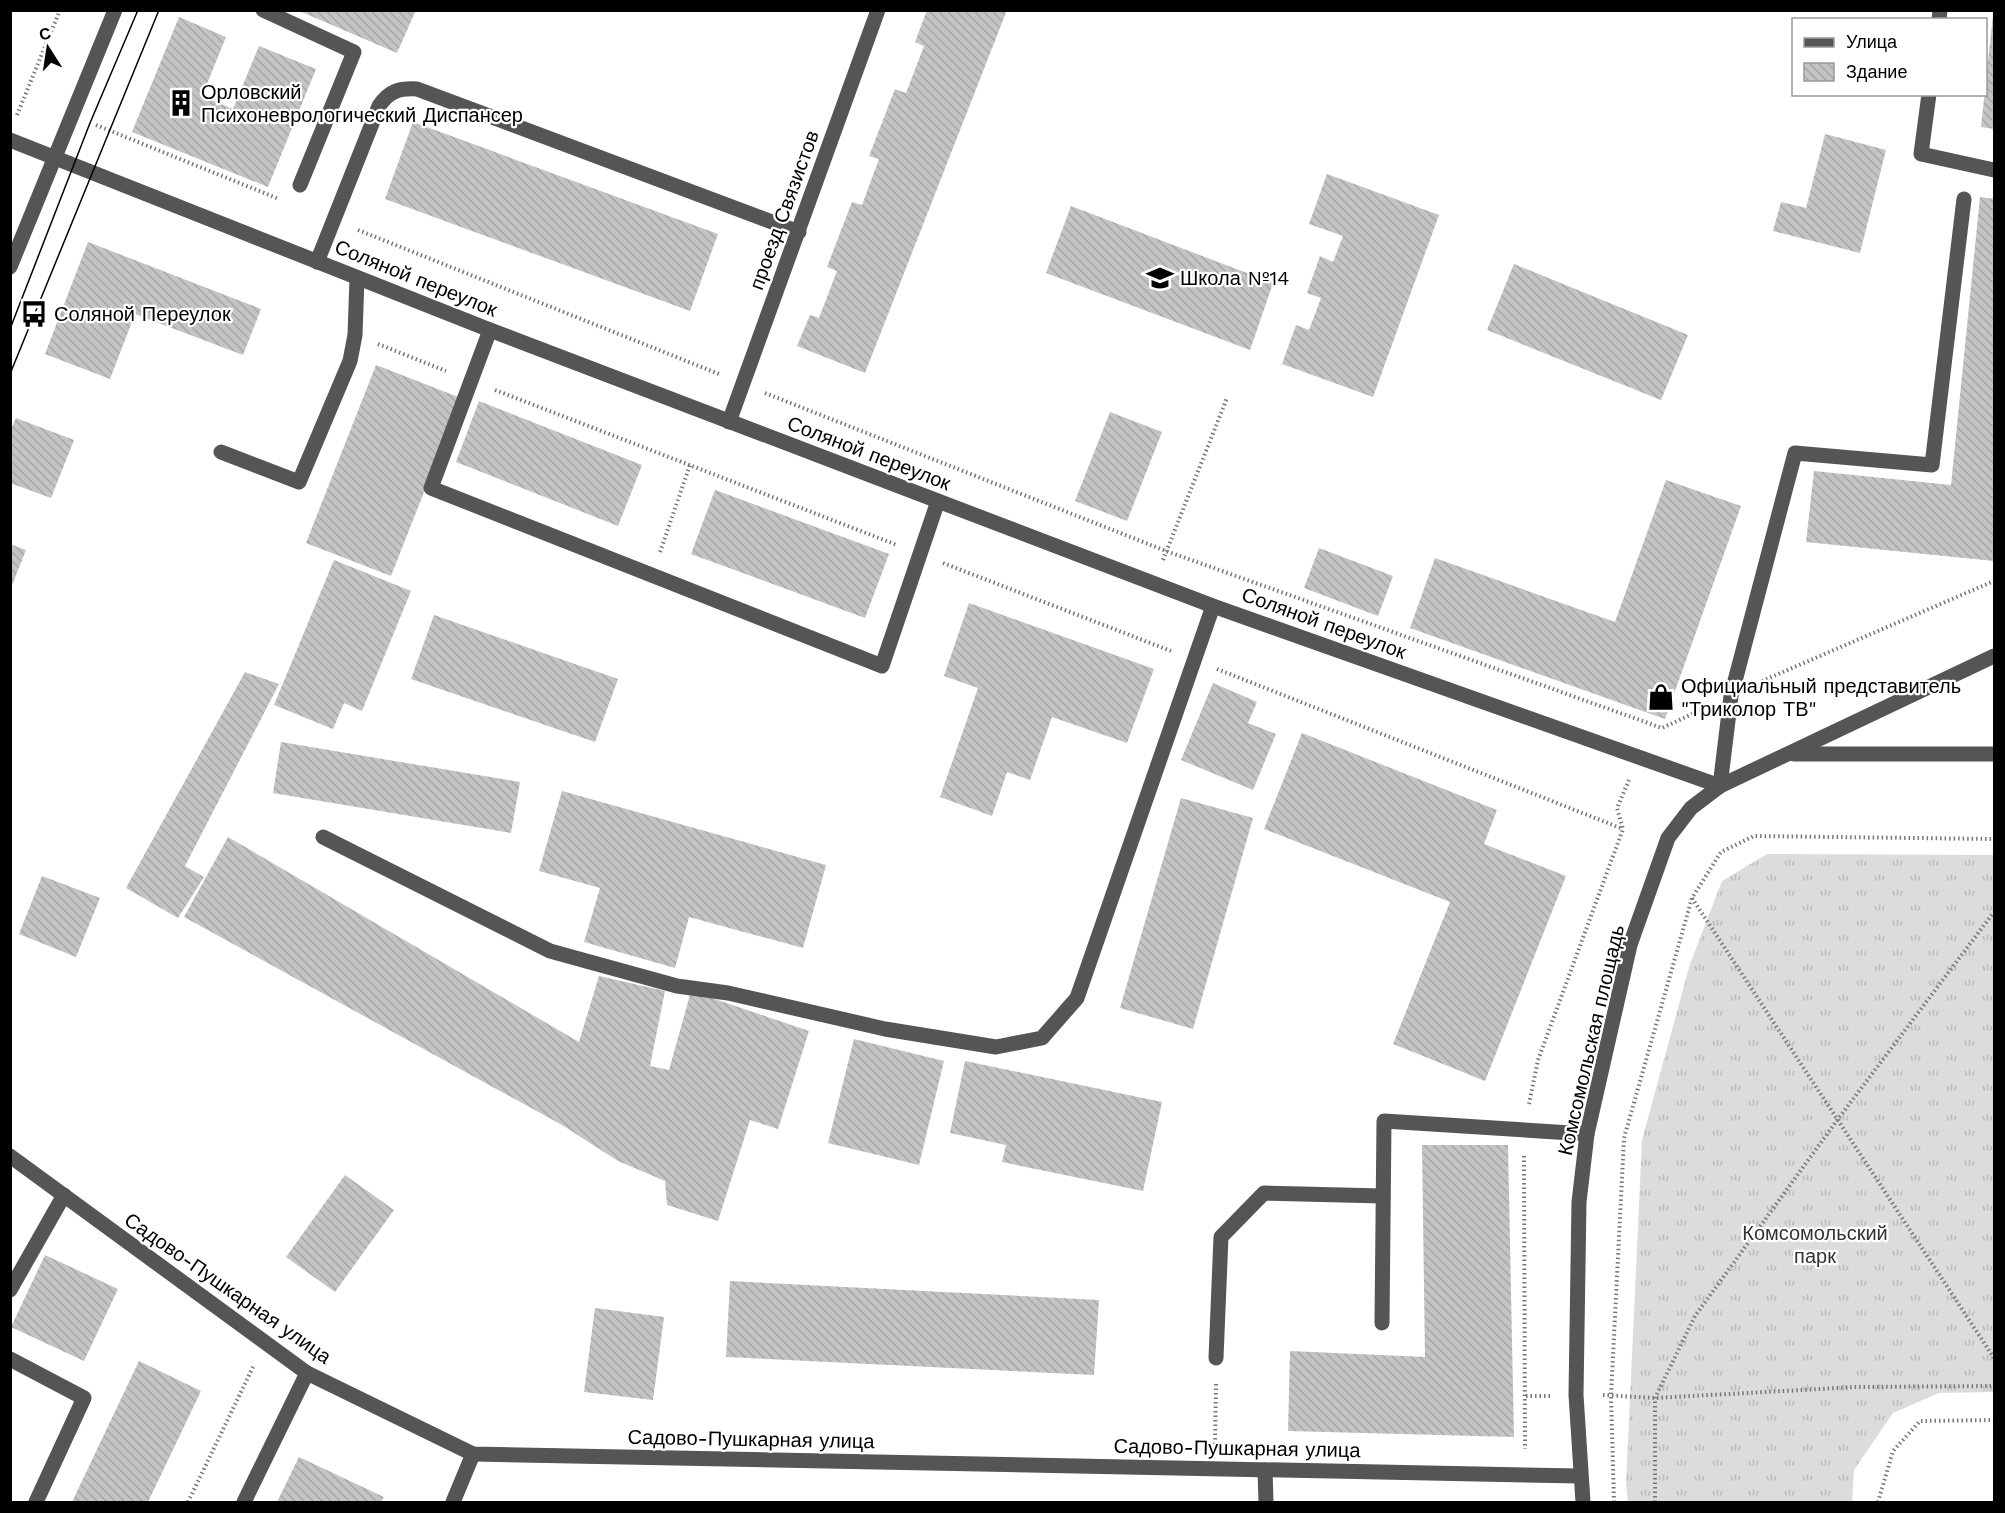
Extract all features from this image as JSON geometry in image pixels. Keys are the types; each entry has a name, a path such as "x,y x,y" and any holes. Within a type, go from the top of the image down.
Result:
{"street":[{"path":"10,267 116,10"},
{"path":"263,10 354,52 300,185"},
{"name":"проезд Связистов","path":"729,422 878,10"},
{"path":"317,262 379,106 386,96 405,88 417,89 799,232"},
{"path":"1929,96 1921,154 1995,171"},
{"name":"Соляной переулок","path":"10,140 490,330 1213,606 1720,786"},
{"path":"1720,786 1731,696 1795,453 1932,465 1964,199"},
{"path":"221,452 299,482 350,361 355,335 357,278"},
{"path":"490,330 431,488 882,666 938,501"},
{"path":"323,837 550,951 677,986 728,993 885,1029 996,1047 1042,1038 1077,998 1213,606"},
{"path":"1790,754 1995,656"},
{"name":"Комсомольская площадь","path":"1583,1503 1576,1395 1579,1202 1587,1134 1630,945 1668,838 1691,808 1720,786 1790,754 1995,754"},
{"path":"1382,1323 1383,1121 1587,1134"},
{"name":"Садово-Пушкарная улица","path":"10,1156 307,1373 472,1454 1525,1473 1580,1476"},
{"path":"1216,1358 1221,1237 1264,1193 1383,1196"},
{"path":"10,1290 64,1195"},
{"path":"10,1359 84,1398 36,1503"},
{"path":"244,1503 307,1373"},
{"path":"453,1503 472,1454"},
{"path":"1265,1470 1266,1503"}],"path":[{"path":"15,121 60,10"},
{"path":"73,116 290,203"},
{"path":"333,220 1166,551 1662,728 1995,581"},
{"path":"355,335 1623,829"},
{"path":"1156,584 1166,551 1227,398"},
{"path":"652,575 690,465"},
{"path":"1525,1473 1523,1129 1538,1060 1623,829 1617,808 1651,724"},
{"path":"1614,1503 1611,1396 1624,1138 1692,898 1721,852 1754,836 1995,839"},
{"path":"1692,898 1995,1358"},
{"path":"1655,1503 1655,1398 1695,1316 1838,1119 1995,912"},
{"path":"188,1503 265,1343"},
{"path":"1214,1469 1216,1358"},
{"path":"1526,1396 1655,1398 1856,1387 1995,1386"},
{"path":"1878,1503 1893,1450 1920,1421 1995,1420"}],"green space":[{"name":"Комсомольский парк","path":"1767,854 1994,855 1994,1392 1939,1393 1893,1413 1854,1470 1852,1502 1628,1502 1626,1485 1642,1140 1690,964 1722,881"}],"building":[{"path":"297,10 416,10 397,53"},
{"path":"927,10 1007,10 865,373 797,346 810,315 819,318 837,271 827,267 852,202 862,205 879,159 869,156 895,89 906,93 924,46 915,42"},
{"path":"1993,15 1994,129 1981,127 1984,96 1987,96 1987,71"},
{"name":"Орловский Психоневрологический Диспансер","path":"179,17 226,37 202,96 233,109 259,46 316,69 268,187 132,132"},
{"path":"413,122 718,234 690,311 385,199"},
{"path":"1825,134 1886,150 1860,253 1773,231 1781,202 1806,208"},
{"path":"1327,174 1439,215 1373,397 1282,364 1296,325 1309,330 1321,298 1307,293 1320,256 1333,262 1343,236 1309,224"},
{"path":"1980,197 1994,199 1994,561 1806,542 1814,471 1951,485"},
{"name":"Школа №14","path":"1071,206 1273,283 1250,350 1046,273"},
{"path":"88,242 261,309 243,355 135,314 110,379 45,354"},
{"path":"1514,264 1688,335 1661,400 1487,330"},
{"path":"376,365 461,398 391,576 306,543"},
{"path":"479,401 642,465 618,526 456,462"},
{"path":"1110,412 1162,432 1127,521 1075,501"},
{"path":"16,418 74,440 51,498 10,483 10,432"},
{"path":"1666,480 1741,506 1665,719 1410,628 1435,558 1615,622"},
{"path":"715,490 889,554 865,618 691,554"},
{"path":"10,544 26,550 11,588 10,588"},
{"path":"1319,548 1393,576 1378,616 1304,588"},
{"path":"334,560 411,591 362,711 344,703 333,729 274,705"},
{"path":"969,603 1154,669 1127,743 1052,717 1030,780 1007,772 992,816 940,797 978,688 944,676"},
{"path":"434,615 618,679 595,742 411,679"},
{"path":"245,672 279,684 185,866 204,877 178,918 126,888"},
{"path":"1213,683 1257,702 1248,723 1276,734 1253,790 1181,760"},
{"path":"1302,733 1497,810 1484,844 1566,876 1485,1081 1393,1044 1450,902 1264,829"},
{"path":"281,742 520,782 511,833 273,793"},
{"path":"562,791 826,865 803,948 689,917 675,968 584,942 600,888 539,871"},
{"path":"1181,798 1253,818 1193,1029 1120,1008"},
{"path":"228,837 579,1042 599,976 665,991 650,1066 669,1070 691,991 809,1031 778,1129 750,1120 718,1221 667,1205 665,1181 618,1161 562,1125 184,917"},
{"path":"42,876 100,898 76,957 19,934"},
{"path":"854,1039 944,1061 919,1165 828,1143"},
{"path":"965,1061 1162,1102 1143,1191 1002,1162 1006,1145 950,1133"},
{"path":"1422,1145 1508,1145 1514,1437 1288,1431 1290,1351 1425,1357"},
{"path":"345,1175 394,1210 335,1292 286,1257"},
{"path":"45,1255 118,1289 84,1361 11,1327"},
{"path":"730,1281 1099,1300 1094,1375 726,1357"},
{"path":"595,1308 664,1317 653,1400 584,1392"},
{"path":"139,1361 201,1391 148,1502 72,1502"},
{"path":"299,1457 384,1497 381,1502 277,1502"}],"tram line":[{"path":"10,329 90,123 138,10"},
{"path":"10,374 159,10"}],"place":[{"name":"Орловский Психоневрологический Диспансер","path":"181,103"},
{"name":"Школа №14","path":"1160,278"},
{"name":"Соляной Переулок","path":"34,314"},
{"name":"Официальный представитель \"Триколор ТВ\"","path":"1661,697"}]}
